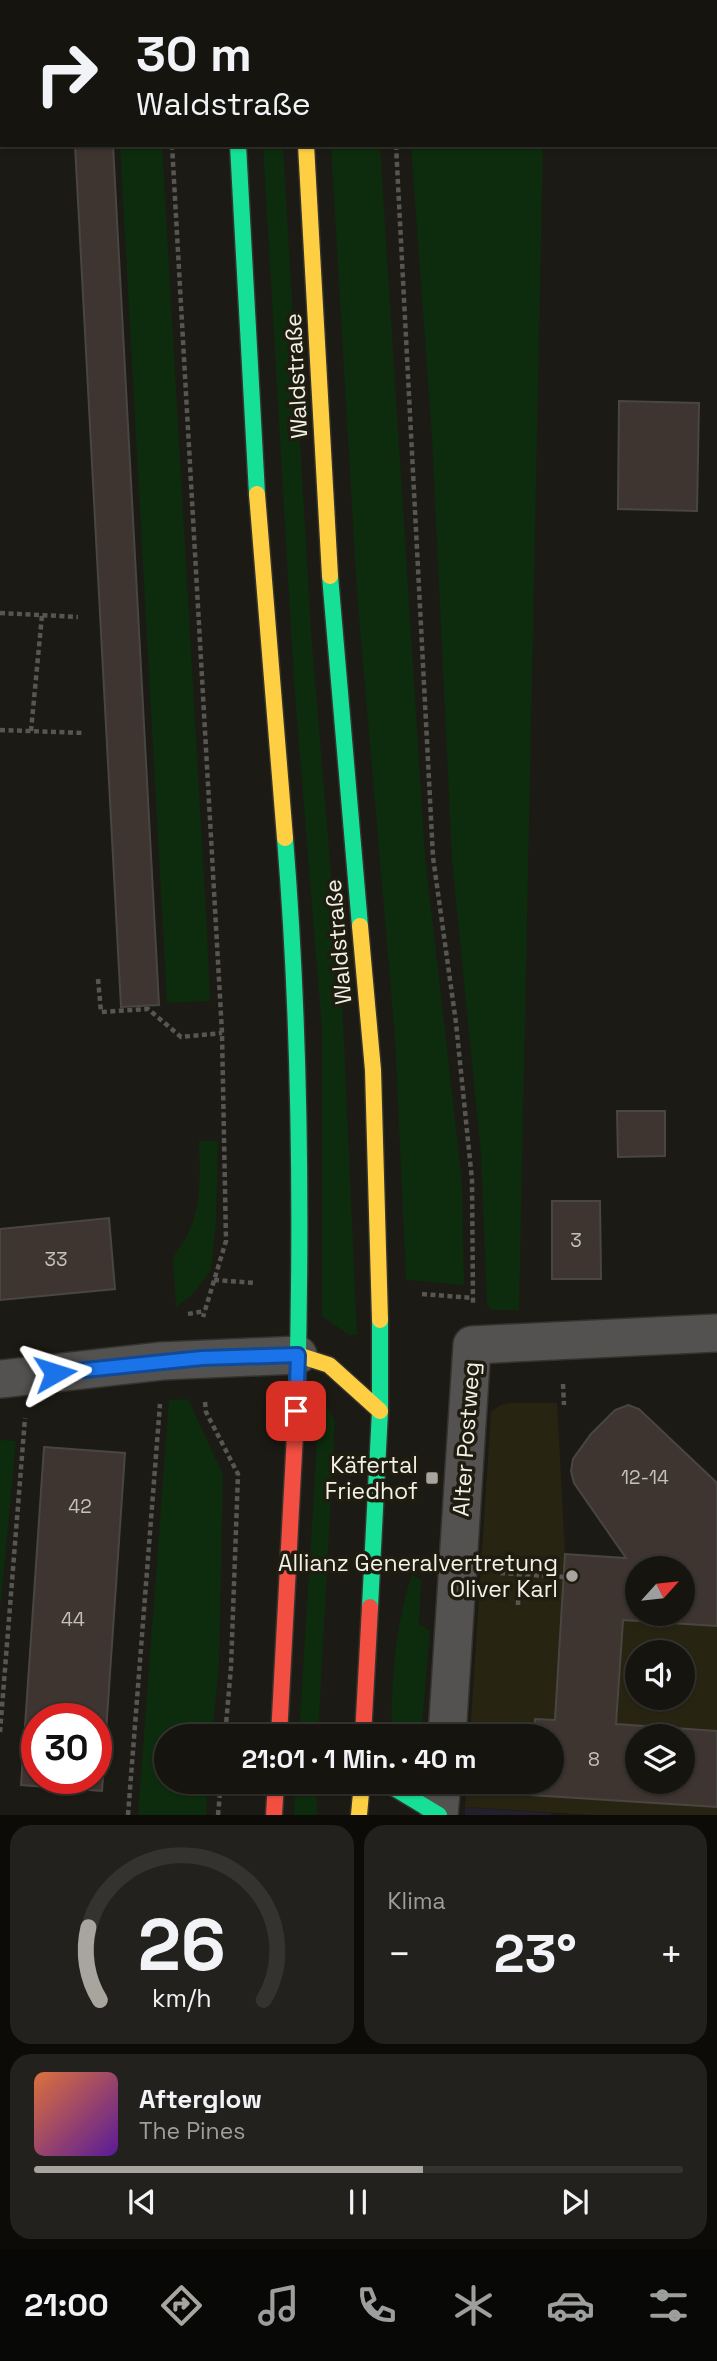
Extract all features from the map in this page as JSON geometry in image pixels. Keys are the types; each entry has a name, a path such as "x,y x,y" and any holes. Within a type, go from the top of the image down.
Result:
{"main road":[{"name":"Waldstraße","path":"238,147 262,562 299,1063 298,1355 288,1604 280,1724"},
{"name":"Waldstraße","path":"306,147 333,624 373,1070 380,1292 380,1411 364,1724"},
{"path":"298,1355 329,1365 380,1411"},
{"path":"274,1815 275,1794"},
{"path":"359,1815 361,1794"},
{"path":"404,1794 439,1815"}],"street":[{"name":"Alter Postweg","path":"448,1724 472,1345 717,1333"},
{"path":"14,1377 162,1361 298,1355"},
{"path":"439,1815 441,1794"}],"path":[{"path":"172,147 222,1033 226,1241 200,1328 206,1412 238,1474 231,1667 226,1724"},
{"path":"396,147 433,857 456,1023 472,1180 472,1345"},
{"path":"0,613 78,617"},
{"path":"31,731 42,615"},
{"path":"0,730 85,733"},
{"path":"98,979 101,1013 148,1009 181,1037 222,1033"},
{"path":"128,1815 162,1361"},
{"path":"0,1732 14,1377"},
{"path":"517,1605 519,1574 564,1577"},
{"path":"218,1815 220,1794"}],"shaded area":[{"path":"510,1403 557,1403 565,1554 625,1558 625,1626 695,1626 695,1563 717,1564 717,1815 593,1815 465,1807 466,1794 564,1794 564,1724 471,1724 491,1412"},
{"path":"465,1807 551,1813 551,1815 465,1815"}],"green space":[{"path":"120,147 162,147 207,930 210,1001 167,1003"},
{"path":"263,147 283,147 311,631 343,1019 357,1335 349,1335 322,1316 322,1030 294,682"},
{"path":"331,147 380,147 425,856 462,1181 464,1285 406,1280 395,1037 357,593"},
{"path":"411,147 543,147 519,1310 492,1310 487,1305 481,1155 452,860 432,437"},
{"path":"199,1141 218,1141 216,1222 211,1270 194,1293 176,1307 173,1257 183,1243 195,1216 199,1187"},
{"path":"188,1399 223,1475 219,1666 213,1724 154,1724 154,1794 207,1794 206,1815 138,1815 169,1400"},
{"path":"325,1403 335,1421 319,1724 300,1724 319,1410"},
{"path":"0,1440 16,1441 0,1611"},
{"path":"412,1575 421,1580 419,1624 430,1631 422,1724 392,1724 395,1654 406,1592"},
{"path":"295,1794 316,1794 317,1815 294,1815"}],"building":[{"path":"75,147 113,147 159,1005 121,1007"},
{"path":"619,401 699,403 697,511 618,509"},
{"path":"617,1111 665,1111 665,1156 618,1157"},
{"path":"552,1201 600,1201 601,1279 552,1279"},
{"path":"109,1218 115,1289 0,1300 0,1229"},
{"path":"628,1405 639,1409 717,1483 717,1626 695,1625 695,1556 625,1557 574,1483 571,1471 573,1459 591,1434 615,1410"},
{"path":"44,1447 125,1453 108,1703 27,1703"},
{"path":"565,1554 625,1558 625,1620 616,1724 625,1725 625,1794 695,1794 695,1729 717,1731 717,1807 531,1795 564,1794 564,1724 535,1724 535,1719 555,1720"}],"traffic: fast":[{"path":"238,147 257,494"},
{"path":"330,576 360,926"},
{"path":"285,838 294,977 298,1117 297,1396"},
{"path":"370,1607 380,1411 380,1320"},
{"path":"404,1794 439,1815"}],"traffic: slow":[{"path":"306,147 330,576"},
{"path":"257,494 285,838"},
{"path":"360,926 373,1070 380,1320"},
{"path":"298,1355 329,1365 380,1411"},
{"path":"359,1815 361,1794"}],"traffic: jam":[{"path":"280,1724 297,1396"},
{"path":"364,1724 370,1607"},
{"path":"274,1815 275,1794"}],"place":[{"name":"Käfertal Friedhof","path":"432,1478"},
{"name":"Allianz Generalvertretung Oliver Karl","path":"572,1576"}],"route":[{"path":"55,1373 148,1362 298,1355 296,1411"}]}
